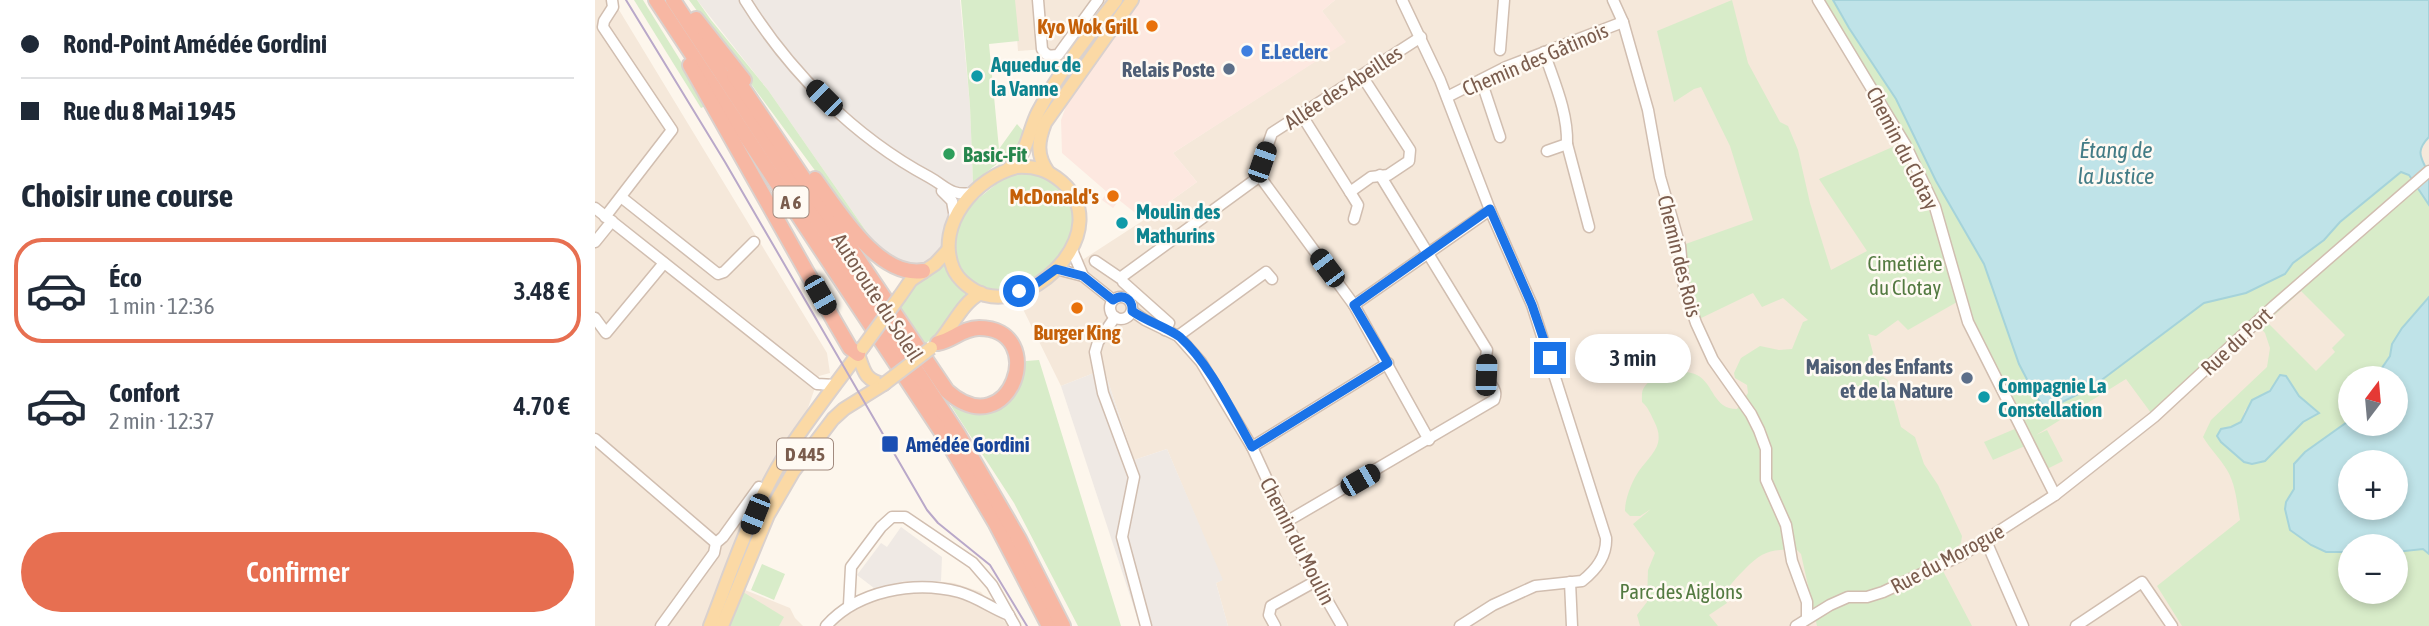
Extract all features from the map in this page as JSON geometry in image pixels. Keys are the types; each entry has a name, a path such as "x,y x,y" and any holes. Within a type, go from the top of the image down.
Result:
{"highway":[{"name":"Autoroute du Soleil","path":"656,0 946,439 996,524 1049,626"},
{"name":"Autoroute du Soleil","path":"673,0 958,435 1019,539 1063,626"},
{"path":"682,0 942,386 958,400 976,406 996,402 1011,388 1017,374 1017,360 1012,346 999,333 972,328 935,346"},
{"path":"700,25 759,100 857,235 895,266 911,272 923,271"},
{"path":"672,26 672,34 836,324 850,348 860,351"}],"main road":[{"path":"1007,170 1029,167 1048,172 1068,188 1077,203 1079,228 1072,250 1056,269 1034,285 997,296 981,293 967,285 957,274 948,250 955,218 972,193 986,181 1019,162 1038,111 1116,0"},
{"path":"1038,111 1124,0"},
{"path":"1048,172 1039,151 1045,123 1058,94 1124,0"},
{"path":"1045,123 1132,0"},
{"name":"D 445","path":"710,626 764,485 911,280 941,259 948,250"},
{"name":"D 445","path":"722,626 768,515 793,472 833,419 935,346 955,323 969,300 981,293"},
{"path":"860,351 865,374 873,382 884,384"}],"street":[{"path":"595,242 621,197 672,130 603,27 613,7 612,0"},
{"path":"745,0 764,31 794,67 839,113 950,198 955,218"},
{"path":"1038,0 1042,48 1049,56 1058,55 1098,0"},
{"path":"1402,0 1440,79 1490,209 1532,305 1606,538 1606,551 1598,565 1583,581 1535,586 1493,605 1460,626"},
{"path":"1500,50 1504,0"},
{"name":"Chemin des Rois","path":"1613,0 1623,22 1648,110 1653,146 1680,246 1684,288 1713,360 1751,414 1759,430 1766,449 1766,480 1786,525 1792,561 1807,602 1807,618"},
{"name":"Chemin du Clotay","path":"1818,0 1905,144 1935,207 1968,322 2055,495"},
{"name":"Chemin des Gâtinois","path":"1447,97 1543,52 1623,22"},
{"name":"Allée des Abeilles","path":"1258,174 1272,133 1421,37"},
{"path":"1543,52 1566,120 1567,144 1588,227"},
{"path":"1350,192 1371,177 1388,175 1409,161 1410,150 1362,76"},
{"path":"1481,80 1500,137"},
{"path":"1301,114 1358,205 1354,219"},
{"path":"1547,151 1567,144"},
{"name":"Rue du Port","path":"2055,495 2154,417 2274,306 2428,172"},
{"path":"920,173 953,193 972,193"},
{"path":"1121,280 1256,179 1258,174 1354,305 1429,440"},
{"path":"1286,522 1429,440 1494,400 1496,395 1486,375 1486,350 1380,175"},
{"path":"621,197 718,274 724,272 754,242"},
{"path":"595,208 817,384 835,385"},
{"path":"1354,305 1490,209"},
{"path":"1072,250 1083,276"},
{"path":"1095,261 1121,280 1169,323 1165,330"},
{"path":"595,318 606,333 664,263"},
{"path":"1056,269 1083,276 1113,300"},
{"path":"1132,311 1178,336 1266,272 1272,279"},
{"path":"1119,296 1127,298 1132,303 1132,311 1125,318 1115,317 1110,307 1113,300 1119,296"},
{"path":"1115,317 1098,342 1095,352 1103,393 1134,477 1122,544 1146,626"},
{"name":"Chemin du Moulin","path":"1178,336 1216,386 1252,447 1286,522 1342,626"},
{"path":"1252,447 1388,363"},
{"path":"817,384 822,402"},
{"path":"595,439 716,543"},
{"path":"661,626 714,553 716,543 764,485"},
{"name":"Rue du Morogue","path":"1796,626 1848,597 1867,597 1906,582 1986,541 2055,495"},
{"path":"849,605 851,567 881,527 892,517 898,516 915,522 973,563 985,576 1015,626"},
{"path":"1986,541 2023,626"},
{"path":"1275,626 1269,614 1271,606 1316,580"},
{"path":"1570,582 1572,626"},
{"path":"2076,626 2142,582 2172,626"},
{"path":"826,626 849,605 876,594 905,588 958,592 1009,615"}],"shaded area":[{"path":"595,0 613,0 827,353 830,373 819,376 745,590 790,608 803,626 595,626"},
{"path":"697,0 960,0 970,106 973,183 949,216 936,257 923,265 901,264 873,241 768,90"},
{"path":"979,0 1138,0 1083,77 1045,49 1018,51 1017,38"},
{"path":"1138,0 1335,0 1322,11 1346,42 1173,153 1197,182 1144,220 1119,200 1113,208 1102,200 1107,192 1062,153 1061,120 1069,98"},
{"path":"1335,0 2429,0 2429,626 1228,626 1216,583 1222,580 1167,449 1134,460 1104,369 1061,386 1019,301 1144,220 1197,182 1173,153 1345,42 1322,11"},
{"path":"1104,369 1134,460 1167,449 1223,580 1216,583 1228,626 1140,626 1061,386"},
{"path":"901,527 942,557 941,581 905,581 874,588 857,575 881,543 887,547"},
{"path":"922,580 954,583 981,592 1008,626 823,626 874,588"}],"green space":[{"path":"634,0 643,0 708,105 701,108"},
{"path":"689,0 697,0 768,90 873,241 906,268 862,234"},
{"path":"961,0 1015,0 1019,41 989,44 999,149 1017,124 1024,132 1015,160 1000,168 998,163 973,183 970,106"},
{"path":"1732,0 1748,63 1780,122 1788,126 1798,150 1810,203 1831,270 1867,251 1819,179 1904,142 1818,0 1833,0 1896,99 1936,181 1984,264 2019,364 2043,406 2050,408 2091,388 2204,303 2246,293 2285,274 2293,263 2324,240 2340,222 2401,172 2409,174 2429,205 2429,297 2392,344 2390,355 2383,366 2338,366 2338,429 2305,452 2294,464 2294,489 2288,498 2338,543 2338,604 2408,604 2408,551 2423,549 2429,554 2429,626 2182,626 2157,586 2240,520 2230,476 2203,437 2211,420 2267,367 2270,348 2265,333 2257,324 2154,417 2126,379 2036,435 2047,430 2063,461 2047,469 1968,322 1935,207 1921,188 1943,248 1957,302 1908,330 1898,320 1876,336 1868,334 1873,353 1867,366 1888,380 1901,427 1915,437 1924,464 1938,485 1962,536 1961,543 1947,558 1943,571 1972,626 1817,626 1801,554 1797,550 1788,550 1768,552 1757,558 1726,592 1721,593 1727,603 1709,615 1718,626 1640,626 1637,615 1647,602 1648,570 1655,553 1633,524 1651,509 1640,516 1630,516 1625,511 1633,482 1655,449 1659,437 1649,410 1642,402 1644,388 1649,381 1661,375 1691,373 1703,379 1723,405 1737,409 1748,393 1747,385 1735,378 1734,373 1741,358 1760,346 1779,350 1792,349 1803,322 1808,320 1783,298 1762,307 1753,293 1695,321 1680,246 1753,220 1730,146 1701,87 1674,102 1657,31","holes":["2301,291 2345,335 2332,348 2335,352 2316,371 2267,322","2286,376 2299,396 2318,413 2303,422 2265,461 2244,462 2235,453 2221,429 2241,422 2245,410"]},
{"path":"1023,170 1052,179 1073,208 1073,228 1065,248 1051,266 1033,280 1012,289 992,291 974,285 955,266 954,244 958,223 968,208 1002,177"},
{"path":"945,261 949,272 972,294 941,333 920,347 896,309 910,289"},
{"path":"1039,360 1121,626 1078,626 1014,503 951,406 979,412 1001,406 1017,388 1026,361"},
{"path":"2017,428 2025,446 1993,460 1984,442"},
{"path":"762,564 785,574 774,600 751,590"},
{"path":"743,592 784,617 779,626 730,626"}],"water":[{"name":"Étang de la Justice","path":"1833,0 2429,0 2429,137 2420,153 2429,177 2429,205 2409,175 2401,172 2340,222 2324,240 2293,263 2285,274 2246,293 2204,303 2091,388 2045,408 2019,364 1984,264 1936,181 1896,99"},
{"path":"2429,297 2429,554 2423,549 2408,551 2408,534 2338,534 2338,552 2326,552 2290,530 2285,509 2294,489 2294,464 2305,452 2338,429 2338,436 2408,436 2408,366 2383,366 2390,356 2392,344"},
{"path":"2280,375 2286,376 2299,396 2319,413 2303,422 2265,461 2252,464 2244,462 2217,436 2221,429 2241,422 2252,400 2270,391"}],"tram line":[{"path":"626,0 725,162 927,510 938,523 990,565 1027,626"}],"place":[{"name":"Kyo Wok Grill","path":"1152,26"},
{"name":"E.Leclerc","path":"1247,51"},
{"name":"Relais Poste","path":"1229,69"},
{"name":"Aqueduc de la Vanne","path":"977,76"},
{"name":"Basic-Fit","path":"949,154"},
{"name":"McDonald's","path":"1113,196"},
{"name":"Moulin des Mathurins","path":"1122,223"},
{"name":"Burger King","path":"1077,308"},
{"name":"Maison des Enfants et de la Nature","path":"1967,378"},
{"name":"Compagnie La Constellation","path":"1984,397"},
{"name":"Amédée Gordini","path":"890,444"}],"route":[{"path":"1019,291 1034,285 1056,269 1083,276 1113,300 1119,296 1130,300 1132,311 1178,336 1201,362 1252,447 1388,363 1354,305 1490,209 1532,305 1550,358"}],"park label":[{"name":"Cimetière du Clotay","path":"1905,275"},
{"name":"Parc des Aiglons","path":"1681,591"}]}
